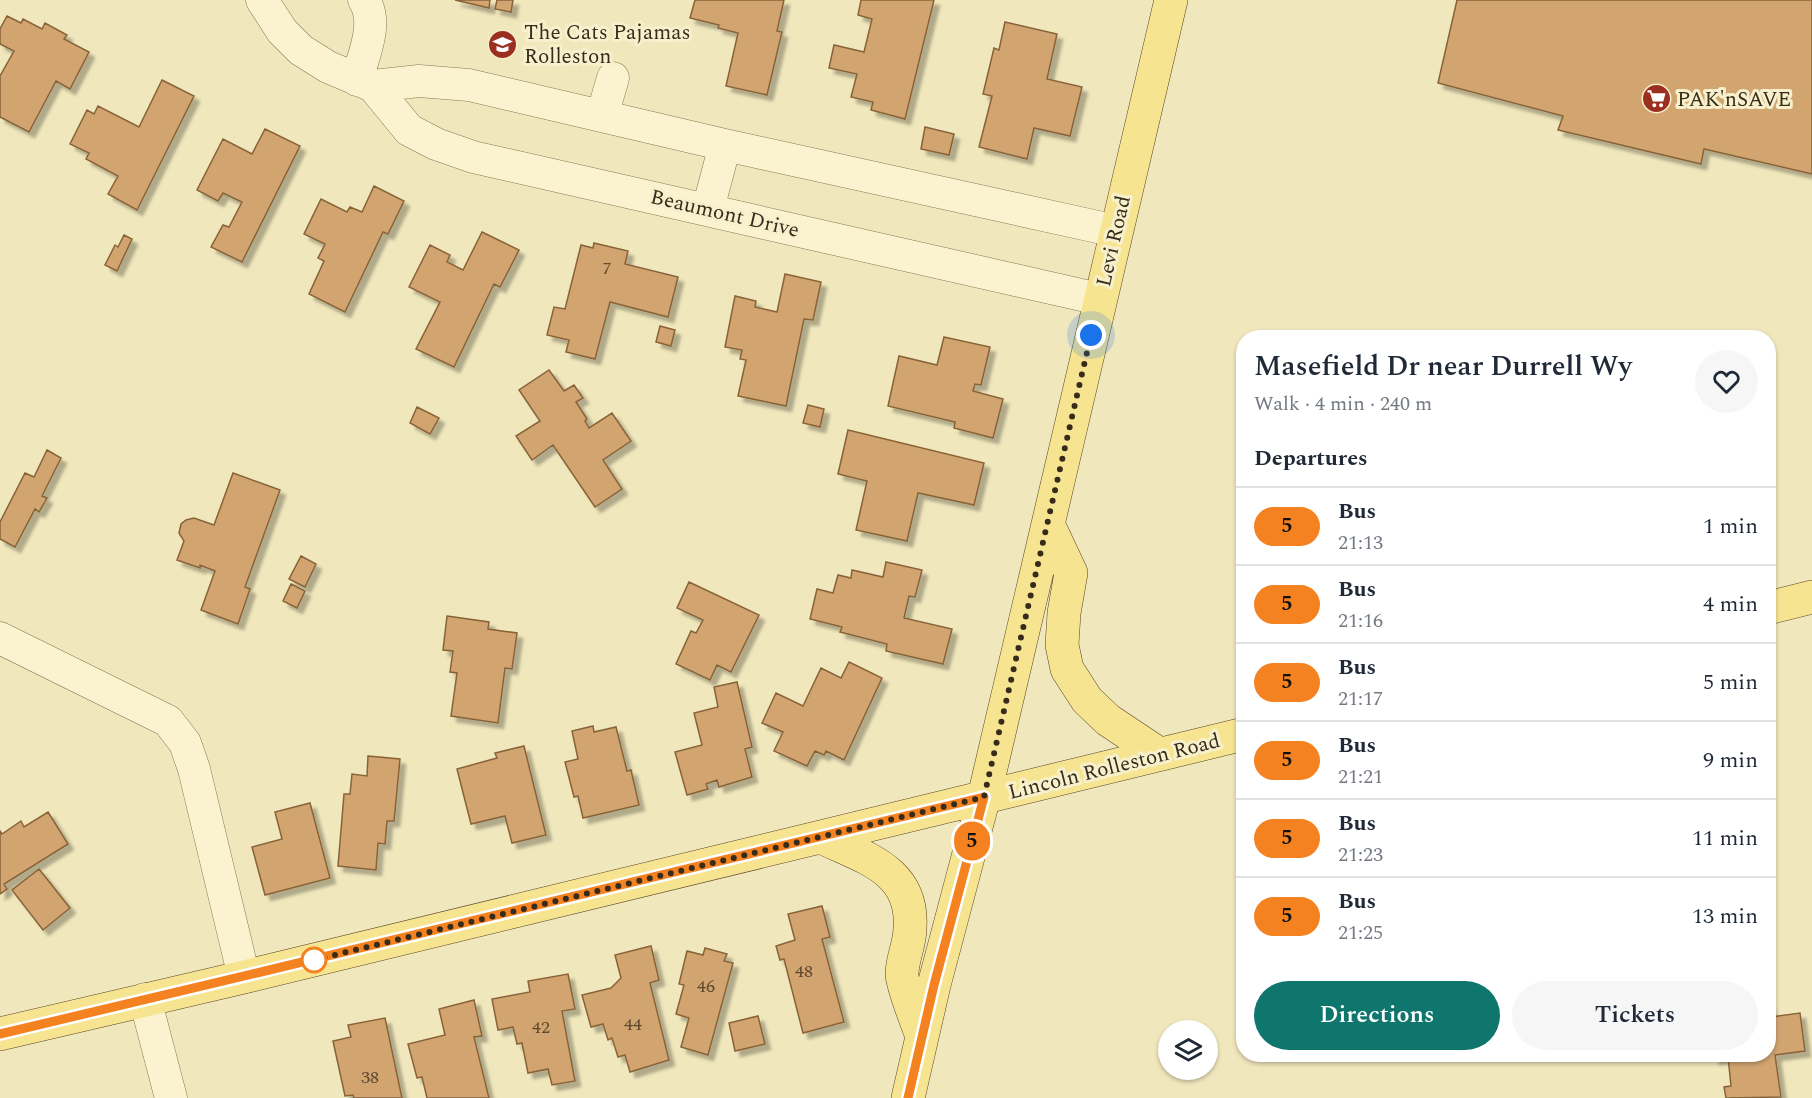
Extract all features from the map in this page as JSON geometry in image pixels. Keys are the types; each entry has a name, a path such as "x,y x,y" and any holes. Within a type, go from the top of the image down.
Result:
{"main road":[{"name":"Levi Road","path":"908,1098 984,797 1171,0"},
{"path":"1048,524 1071,573 1064,613 1062,645 1067,669 1088,700 1108,720 1160,754"},
{"path":"1776,606 1812,597"},
{"name":"Lincoln Rolleston Road","path":"0,1034 1236,736"},
{"path":"822,837 886,868 897,881 910,905 910,929 902,975 922,1037"}],"street":[{"name":"Beaumont Drive","path":"262,0 282,31 302,50 328,67 365,83 409,130 436,144 473,157 1099,299"},
{"path":"364,0 371,17 365,83 419,81 469,85 725,145 1116,231"},
{"path":"602,116 613,78"},
{"path":"708,209 725,145"},
{"path":"0,638 168,721 185,742 194,769 244,976"},
{"path":"145,999 171,1098"}],"building":[{"path":"455,0 490,0 489,8"},
{"path":"497,0 513,0 511,12 495,9"},
{"path":"695,0 784,0 777,31 782,32 767,95 726,86 738,33 718,28 719,25 690,18"},
{"path":"861,0 934,0 905,119 871,110 873,102 851,97 857,74 829,68 834,45 864,52 872,19 858,15"},
{"name":"PAK'nSAVE","path":"1457,0 1812,0 1812,174 1704,149 1701,164 1558,130 1563,116 1438,83"},
{"path":"7,16 21,23 23,19 42,29 45,23 67,35 64,39 89,52 70,89 56,81 29,132 0,117 0,76 14,51 0,44 0,29"},
{"path":"1005,22 1057,34 1047,79 1082,87 1070,136 1034,128 1027,159 979,147 992,96 983,94 994,48 999,50"},
{"path":"162,80 194,96 137,210 108,194 118,176 86,159 89,153 70,144 87,110 94,114 98,106 139,127"},
{"path":"925,127 954,134 949,155 921,149"},
{"path":"265,129 300,146 242,262 211,247 223,225 229,227 242,202 223,193 218,201 197,190 223,139 252,154"},
{"path":"374,186 404,201 388,234 383,232 345,312 309,294 324,261 318,258 325,244 304,234 321,199 347,212 350,207 362,212"},
{"path":"482,232 519,250 500,287 494,284 454,367 416,349 440,302 409,287 430,245 450,255 447,262 463,270"},
{"path":"124,235 132,239 117,271 105,265 115,245 118,247"},
{"path":"594,243 628,251 625,264 678,277 668,317 610,302 595,359 566,352 569,340 547,335 554,307 565,309 581,245 593,248"},
{"path":"785,274 821,282 813,320 804,319 786,406 738,396 746,360 740,359 742,350 725,347 735,296 756,301 755,307 777,312"},
{"path":"660,326 675,330 671,346 656,342"},
{"path":"944,337 990,347 981,385 975,384 973,391 1003,399 993,438 954,428 955,422 888,406 899,356 937,365"},
{"path":"549,370 564,391 574,385 583,398 576,402 587,419 585,421 589,428 612,413 631,441 603,460 622,489 595,507 553,445 532,460 516,436 540,421 519,390"},
{"path":"808,405 824,409 820,427 803,423"},
{"path":"417,407 439,418 430,434 410,423"},
{"path":"848,430 984,463 974,505 918,493 907,541 856,530 867,481 838,474"},
{"path":"47,450 61,458 42,496 47,498 39,512 35,509 15,547 0,539 0,522 25,473 34,477"},
{"path":"233,473 280,490 245,587 250,589 238,624 201,610 215,571 177,560 184,541 179,533 181,524 194,518 214,525"},
{"path":"301,556 316,564 305,587 289,579"},
{"path":"886,562 922,570 915,597 909,596 904,618 952,629 943,664 886,651 887,644 840,632 842,627 810,619 817,589 833,593 838,575 851,578 852,570 883,577"},
{"path":"689,582 759,615 731,672 717,665 710,680 676,664 691,631 696,633 703,620 677,608"},
{"path":"291,584 305,591 297,608 283,601"},
{"path":"447,616 489,622 488,629 517,633 512,669 505,668 498,723 451,716 457,673 450,672 453,651 443,650"},
{"path":"849,662 882,678 844,760 826,751 824,755 815,751 807,766 774,751 783,732 762,723 776,693 803,706 821,668 841,678"},
{"path":"737,682 752,747 745,749 752,777 719,787 717,780 706,784 708,789 687,795 675,752 702,745 694,713 718,707 714,687"},
{"path":"593,726 594,732 616,727 627,771 631,770 639,805 583,818 578,796 574,797 565,762 578,759 572,731"},
{"path":"524,746 546,835 512,843 505,816 471,824 457,769 497,758 495,753"},
{"path":"368,756 400,759 394,821 387,821 385,844 378,843 376,870 338,866 344,794 350,794 352,774 367,776"},
{"path":"310,803 330,878 265,895 252,847 282,839 275,812"},
{"path":"48,812 68,844 4,884 7,889 0,894 0,831 2,834 21,821 24,827"},
{"path":"39,869 70,908 43,930 12,890"},
{"path":"822,906 830,937 822,939 844,1022 803,1033 784,959 780,960 776,946 795,940 788,914"},
{"path":"651,946 659,980 650,983 669,1060 630,1072 625,1055 618,1057 612,1038 608,1040 603,1024 591,1027 582,995 611,988 621,978 615,955"},
{"path":"705,948 727,954 724,961 733,963 708,1055 681,1047 689,1018 676,1014 684,985 679,984 687,951 703,955"},
{"path":"568,974 575,1009 562,1011 575,1081 552,1085 548,1069 528,1073 522,1043 517,1044 513,1027 498,1030 492,999 530,992 528,981"},
{"path":"474,1000 482,1036 474,1037 489,1098 427,1098 422,1077 417,1078 408,1044 445,1035 439,1009"},
{"path":"1800,1013 1805,1051 1776,1055 1776,1016"},
{"path":"758,1016 765,1044 735,1051 729,1023"},
{"path":"385,1018 402,1098 345,1096 333,1041 351,1037 348,1025"},
{"path":"1729,1062 1776,1062 1781,1097 1726,1098 1724,1087 1731,1086"}],"bus line":[{"name":"5","path":"0,1034 984,797 934,985 908,1098"}],"place":[{"name":"The Cats Pajamas Rolleston","path":"503,44"},
{"name":"PAK'nSAVE","path":"1656,99"}],"route":[{"path":"314,960 984,797 1091,335"}]}
